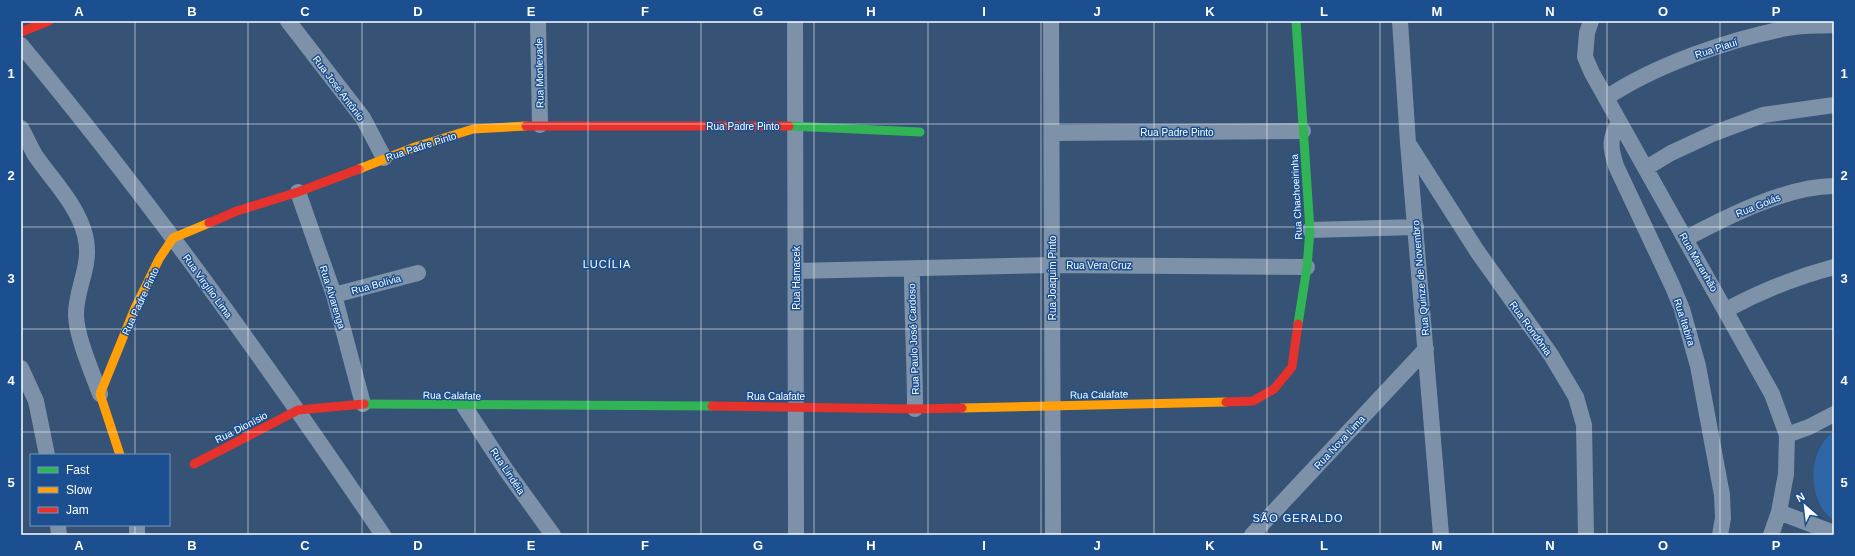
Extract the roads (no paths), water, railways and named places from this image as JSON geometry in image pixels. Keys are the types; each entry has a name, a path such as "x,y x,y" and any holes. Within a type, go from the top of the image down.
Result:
{"street":[{"path":"21,32 49,21"},
{"name":"Rua José Antônio","path":"288,21 363,118 384,158"},
{"name":"Rua Monlevade","path":"538,21 540,125"},
{"name":"Rua Hamacek","path":"795,21 796,535"},
{"name":"Rua Joaquim Pinto","path":"1051,21 1051,406 1053,535"},
{"name":"Rua Chachoeirinha","path":"1253,401 1274,389 1292,367 1307,267 1310,230 1296,21"},
{"name":"Rua Quinze de Novembro","path":"1400,21 1408,143 1440,535"},
{"name":"Rua Maranhão","path":"1591,21 1587,33 1585,57 1619,122 1772,394 1787,435 1786,474 1780,512 1771,535"},
{"name":"Rua Piauí","path":"1606,98 1623,86 1697,54 1789,28 1834,25"},
{"name":"Rua Virgílio Lima","path":"21,45 71,105 173,238 298,410 384,535"},
{"path":"1646,168 1670,153 1712,134 1763,115 1834,105"},
{"name":"Rua Itabira","path":"1619,122 1611,135 1612,152 1616,166 1682,309 1698,366 1722,495 1723,518 1720,535"},
{"name":"Rua Padre Pinto","path":"100,394 135,308 159,259 173,238 237,211 298,192 384,158 473,129 540,125 796,126 920,132"},
{"path":"21,128 35,154 55,180 74,210 85,234 87,266 76,314 78,330 120,454"},
{"name":"Rua Padre Pinto","path":"1052,133 1303,131"},
{"name":"Rua Rondônia","path":"1408,143 1477,251 1551,354 1576,397 1584,425 1586,535"},
{"name":"Rua Goiás","path":"1686,239 1716,222 1779,196 1827,186 1834,186"},
{"name":"Rua Alvarenga","path":"298,192 334,295 363,404"},
{"path":"1310,230 1416,227"},
{"name":"Rua Vera Cruz","path":"796,271 912,270 1052,265 1307,267"},
{"path":"1726,310 1754,295 1796,277 1834,267"},
{"name":"Rua Paulo José Cardoso","path":"912,270 915,409"},
{"name":"Rua Bolívia","path":"334,295 418,273"},
{"name":"Rua Nova Lima","path":"1252,535 1426,349"},
{"path":"21,368 36,401 47,454"},
{"name":"Rua Calafate","path":"298,410 363,404 915,409 1253,401"},
{"name":"Rua Lindéia","path":"464,406 506,470 553,535"},
{"name":"Rua Dionísio","path":"194,464 298,410"},
{"path":"1787,435 1809,427 1834,414"},
{"path":"1780,512 1834,533"}],"district":[{"name":"LUCÍLIA","path":"607,264"},
{"name":"SÃO GERALDO","path":"1298,518"}]}
